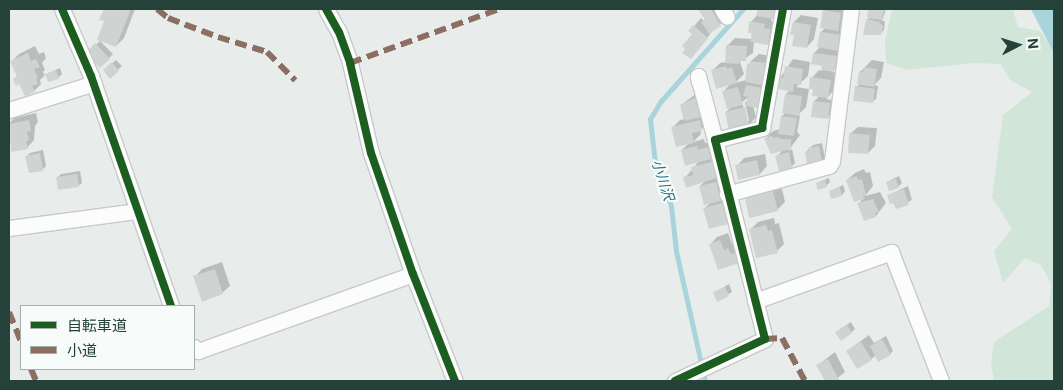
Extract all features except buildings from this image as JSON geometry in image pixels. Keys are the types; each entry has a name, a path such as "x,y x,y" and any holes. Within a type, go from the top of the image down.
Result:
{"street":[{"path":"62,9 94,84 136,212 171,305"},
{"path":"326,9 339,32 350,63 371,153 413,274 454,381"},
{"path":"715,140 762,128 783,9"},
{"path":"727,194 828,166 832,161 851,9"},
{"path":"675,381 764,339 698,76 699,82"},
{"path":"9,110 94,84"},
{"path":"9,228 136,212"},
{"path":"755,301 891,252 941,381"},
{"path":"195,348 198,351 413,274"}],"green space":[{"path":"892,9 1013,9 1018,27 1040,31 1054,51 1054,381 994,381 991,364 994,342 1049,306 1051,284 1041,265 1025,258 1003,283 994,251 1012,229 992,197 1003,115 1032,92 1010,80 1001,64 973,63 908,70 886,63 885,42"}],"water":[{"path":"1031,9 1054,9 1054,53 1036,19"}],"waterway":[{"name":"小川沢","path":"705,381 676,251 671,206 655,163 650,119 661,101 743,9"}],"marked path":[{"path":"157,9 168,18 218,37 267,52 295,80"},
{"path":"350,63 499,9"},
{"path":"9,312 20,339"},
{"path":"765,339 782,338 805,381"},
{"path":"31,370 36,381"}],"cycle path":[{"path":"62,9 91,76 171,305"},
{"path":"326,9 339,32 350,63 371,153 413,274 455,381"},
{"path":"675,381 765,339 715,140 762,128 783,9"}]}
